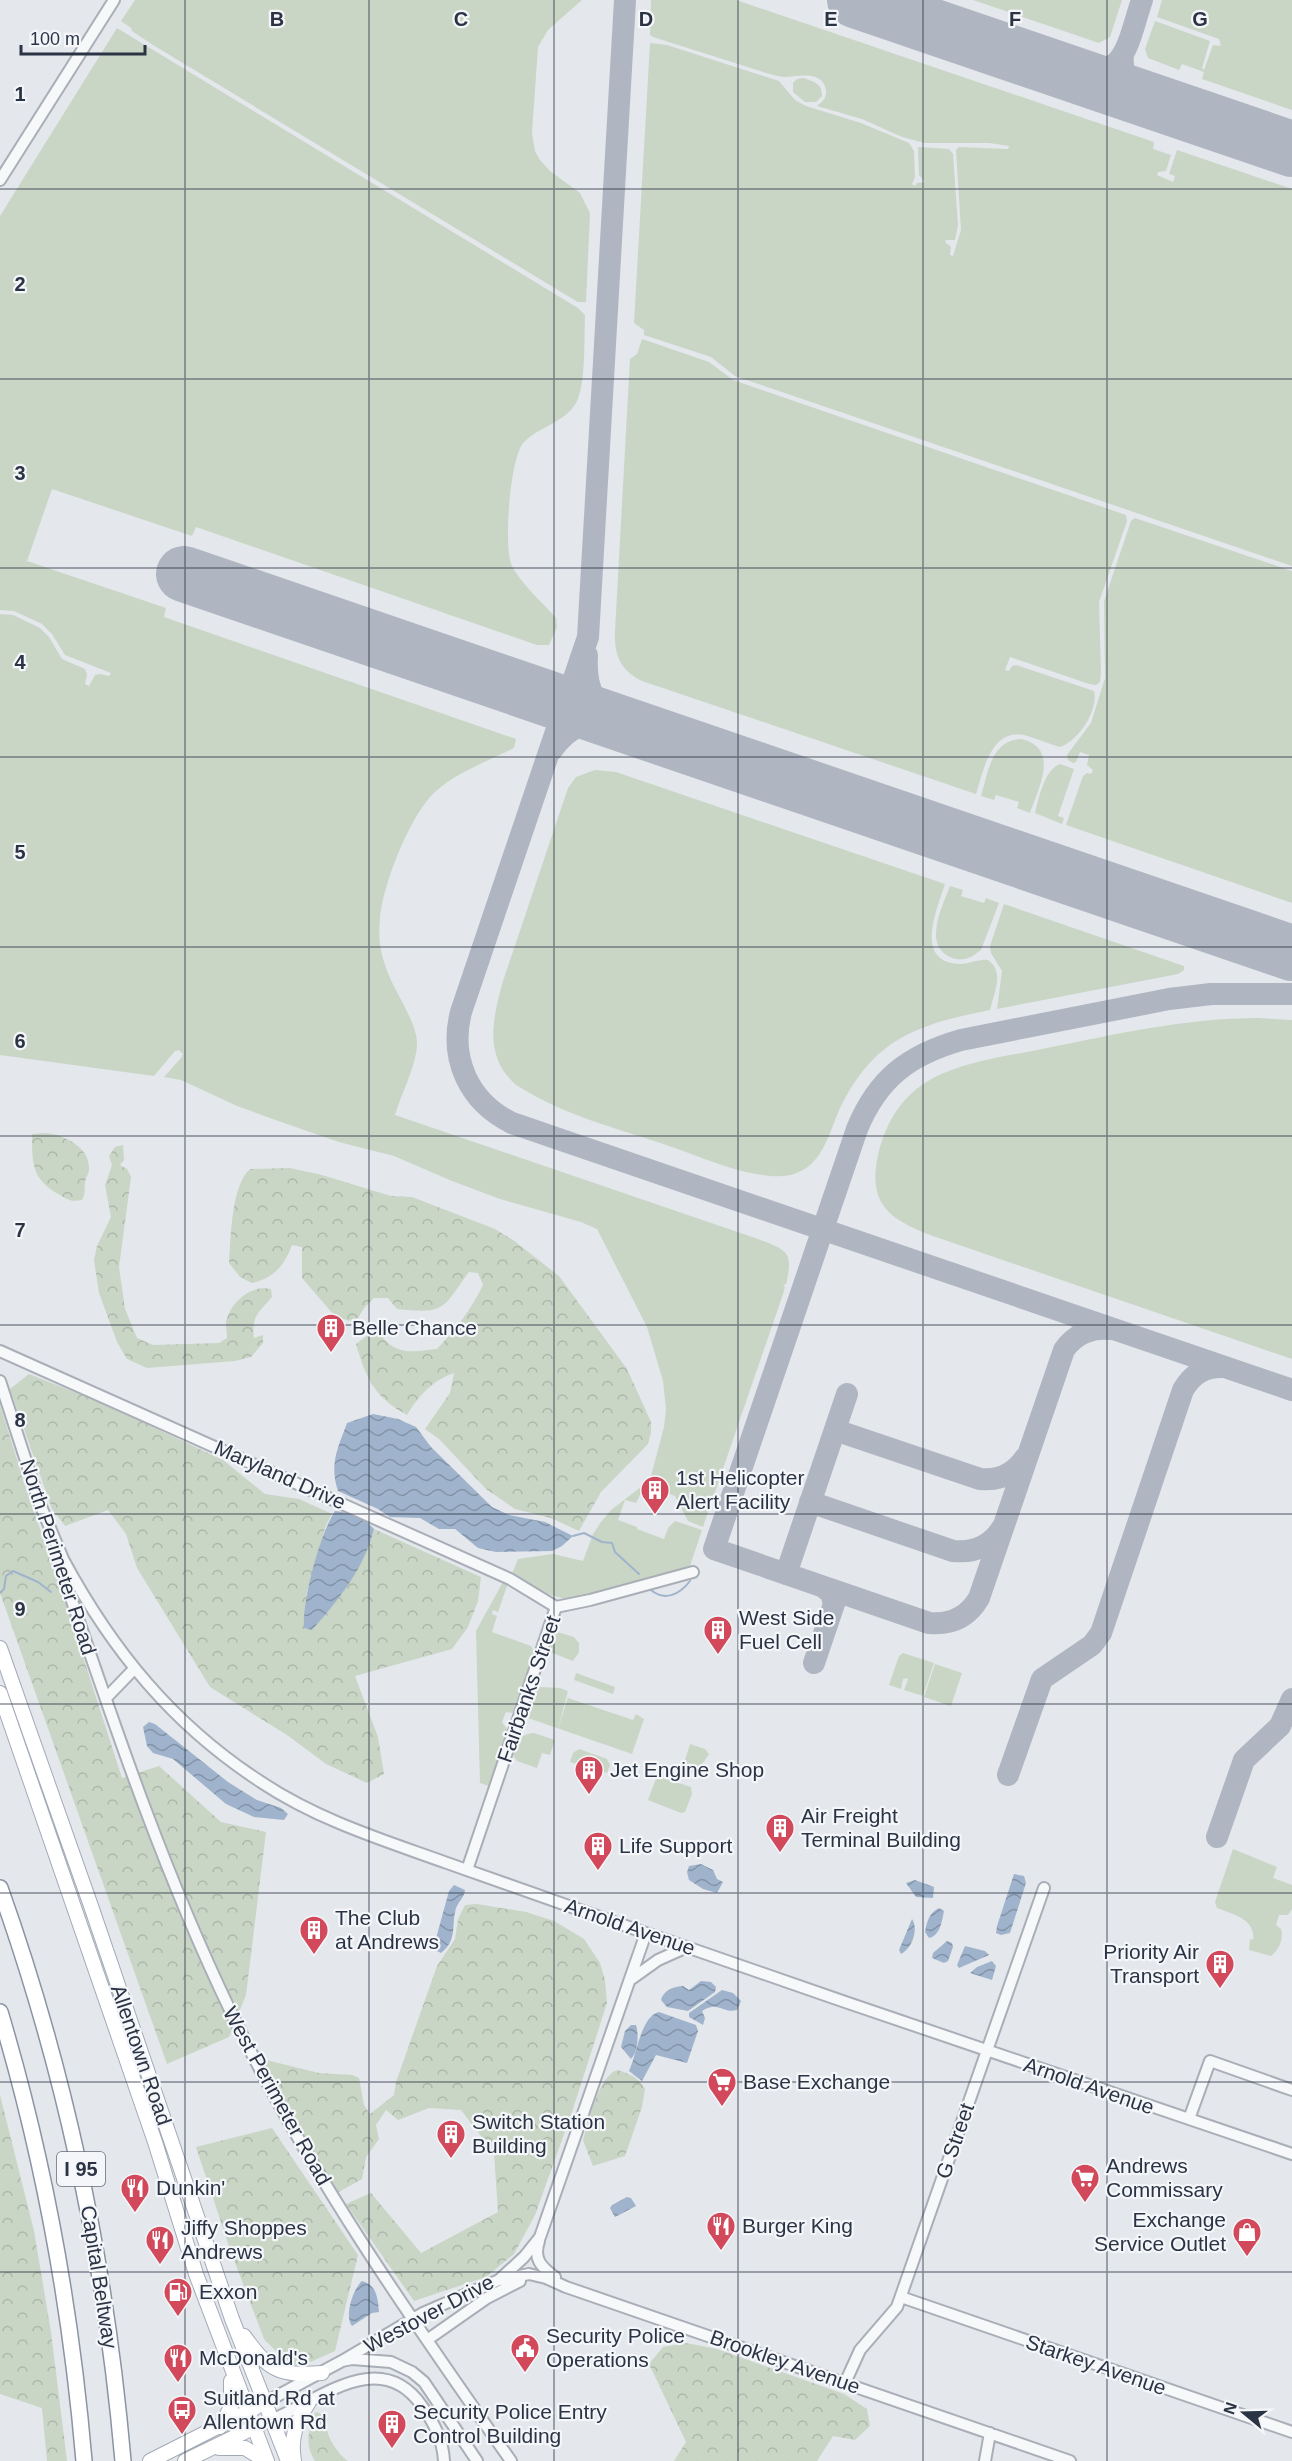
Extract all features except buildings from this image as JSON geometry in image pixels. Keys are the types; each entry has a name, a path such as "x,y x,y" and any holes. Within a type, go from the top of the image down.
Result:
{"highway":[{"name":"Capital Beltway","path":"0,1888 54,2058 80,2166 108,2321 123,2460"},
{"name":"Capital Beltway","path":"0,2012 32,2126 60,2261 78,2390 84,2461"}],"main road":[{"name":"Allentown Road","path":"0,1648 232,2319 288,2461"},
{"name":"Allentown Road","path":"0,1693 155,2142 196,2274 266,2461"},
{"path":"12,1729 26,1725"},
{"path":"155,2142 170,2137"},
{"path":"232,2319 256,2354 271,2368 288,2374 322,2373"},
{"path":"220,2427 231,2403 231,2370"},
{"path":"294,2461 292,2446 294,2431 309,2402"},
{"path":"150,2461 264,2403"},
{"path":"185,2461 271,2420"},
{"path":"211,2448 240,2447 266,2461"}],"street":[{"path":"0,180 114,0"},
{"name":"Maryland Drive","path":"0,1351 510,1579 556,1607"},
{"name":"North Perimeter Road","path":"0,1381 40,1504 63,1558 69,1592 107,1697"},
{"name":"Arnold Avenue","path":"63,1558 89,1608 134,1669 158,1696 200,1736 262,1783 306,1808 351,1829 646,1933 1292,2154"},
{"name":"Fairbanks Street","path":"467,1870 556,1607 591,1600 693,1572"},
{"path":"107,1697 134,1669"},
{"name":"West Perimeter Road","path":"107,1697 155,1836 202,1952 231,2013 301,2144 336,2202 412,2319 511,2461"},
{"name":"G Street","path":"845,2383 860,2350 892,2314 901,2297 1044,1888"},
{"name":"Westover Drive","path":"264,2403 322,2373 412,2319 500,2280 540,2237 646,1933"},
{"path":"630,1980 658,1960 687,1947"},
{"path":"1189,2119 1210,2061 1292,2090"},
{"path":"540,2237 536,2250 539,2263 566,2287"},
{"path":"530,2249 531,2259 540,2279"},
{"name":"Brookley Avenue","path":"500,2280 521,2274 566,2287 1070,2461"},
{"name":"Westover Drive","path":"427,2340 509,2286 519,2281 540,2279"},
{"name":"Starkey Avenue","path":"901,2297 1292,2432"},
{"path":"342,2361 379,2360 390,2362 412,2372 431,2392 477,2461"},
{"path":"271,2420 354,2380 377,2377 397,2383 413,2395 430,2417 442,2443 444,2461"},
{"path":"985,2461 990,2433"}],"green space":[{"path":"135,0 582,0 548,30 538,47 532,133 535,151 540,160 550,171 580,193 590,213 586,302 578,302 571,298 132,31 121,21"},
{"path":"651,0 736,0 1154,142 1153,149 1171,155 1166,171 1158,172 1157,175 1173,182 1175,176 1169,174 1177,150 1292,189 1292,566 735,376 711,357 644,335 644,330 634,323 650,43 667,45 779,81 795,100 806,106 861,123 909,143 914,151 915,177 912,184 915,186 917,183 925,182 919,175 918,147 949,149 953,154 958,225 955,240 945,242 951,247 950,255 953,256 961,230 956,150 959,147 1008,149 1009,146 989,143 925,143 902,137 862,119 817,106 824,100 826,93 824,84 816,77 778,76 653,37 650,35"},
{"path":"973,0 1122,0 1110,37 1099,43"},
{"path":"1162,0 1292,0 1292,110 1202,79 1204,72 1182,64 1179,70 1148,58 1145,49 1155,21 1210,41 1202,68 1204,70 1213,45 1221,46 1219,39 1157,17"},
{"path":"117,28 578,308 585,315 582,383 577,401 567,414 524,442 515,465 509,503 509,556 516,573 556,618 557,627 549,645 537,645 196,527 192,536 52,489 27,561 166,608 164,617 516,739 514,748 463,773 435,792 416,817 407,834 386,889 379,926 383,960 413,1026 417,1045 411,1071 395,1115 758,1239 776,1246 786,1254 789,1265 786,1284 783,1285 785,1287 783,1294 703,1527 688,1521 675,1496 645,1485 636,1503 625,1500 618,1520 664,1539 668,1528 675,1521 702,1530 689,1569 568,1600 551,1595 511,1576 518,1559 553,1554 583,1561 593,1534 601,1522 611,1510 650,1480 664,1427 666,1409 663,1381 647,1327 597,1229 581,1222 500,1199 394,1156 339,1142 237,1106 181,1080 164,1077 181,1058 183,1054 179,1050 175,1051 154,1076 0,1055 0,614 13,615 40,628 49,637 62,659 85,669 87,675 85,684 89,686 95,675 109,676 111,673 65,655 52,634 42,624 14,611 0,610 0,216"},
{"path":"804,78 821,88 822,96 816,102 805,102 793,92 793,83 797,79"},
{"path":"642,339 709,362 733,380 1126,515 1127,521 1099,602 1100,682 1096,685 1089,684 1010,657 1005,670 1009,671 1012,666 1016,665 1094,691 1093,707 1080,732 1060,747 1024,735 1004,738 990,754 976,794 642,681 628,672 617,654 615,631 630,359 637,354"},
{"path":"1135,518 1292,571 1292,903 1066,825 1083,776 1087,773 1091,774 1093,770 1087,765 1089,755 1080,752 1076,762 1073,763 1068,760 1067,755 1091,723 1105,678 1104,601 1131,521"},
{"path":"1021,739 1033,744 1040,751 1044,760 1044,770 1030,813 1017,808 1019,802 996,795 994,800 981,796 992,759 997,751 1011,741"},
{"path":"1060,764 1074,769 1058,816 1064,818 1062,824 1035,813 1046,778 1054,767"},
{"path":"595,770 616,772 945,884 934,920 932,945 937,955 946,961 960,964 988,960 993,965 996,970 997,983 990,1010 939,1022 917,1030 880,1053 850,1090 820,1154 808,1167 786,1176 744,1172 719,1164 575,1114 519,1087 505,1073 495,1051 493,1039 497,1004 568,788 576,777"},
{"path":"950,886 963,890 961,896 984,903 986,898 999,903 981,950 963,959 956,959 945,954 939,947 936,937 939,916"},
{"path":"1004,904 1184,966 1184,970 1178,974 997,1009 1002,971 991,953 990,946"},
{"path":"1258,1018 1292,1020 1292,1359 930,1235 888,1212 882,1203 875,1181 878,1155 886,1131 906,1099 915,1090 938,1076 984,1061 1126,1032 1204,1021"},
{"path":"46,1133 68,1139 81,1148 85,1154 89,1172 82,1200 73,1201 65,1198 39,1177 33,1163 32,1134"},
{"path":"123,1145 124,1160 120,1165 127,1169 131,1177 119,1267 125,1309 137,1338 153,1345 219,1343 227,1338 226,1323 236,1302 256,1289 271,1289 272,1297 257,1315 254,1324 254,1338 263,1335 263,1343 251,1357 235,1361 147,1368 127,1359 117,1342 99,1293 94,1260 97,1246 111,1217 105,1185 112,1165 109,1156 115,1147"},
{"path":"290,1168 322,1175 391,1196 412,1197 495,1229 559,1276 627,1369 651,1422 648,1444 601,1492 579,1531 551,1518 515,1509 486,1489 439,1439 425,1429 450,1393 454,1373 439,1380 427,1390 407,1415 379,1394 364,1367 356,1344 368,1335 379,1333 392,1346 405,1351 437,1349 463,1319 483,1285 478,1273 469,1272 447,1302 434,1310 397,1309 388,1298 374,1298 358,1318 349,1321 334,1315 302,1278 302,1247 292,1245 282,1265 260,1281 252,1283 240,1277 229,1263 233,1213 239,1187 250,1169"},
{"path":"29,1374 102,1403 223,1460 265,1494 299,1499 332,1514 326,1525 306,1596 350,1579 371,1540 374,1529 481,1577 478,1601 468,1627 452,1649 355,1676 378,1737 384,1774 367,1783 326,1764 287,1735 210,1687 137,1568 126,1534 108,1510 65,1526 52,1509 10,1389"},
{"path":"0,1405 122,1778 159,1766 221,1822 266,1832 246,1995 229,2037 167,2064 0,1593"},
{"path":"503,1582 507,1586 498,1612 493,1610 492,1614 497,1616 492,1632 531,1646 535,1653 516,1709 512,1713 506,1712 502,1722 508,1731 489,1786 480,1783 476,1631"},
{"path":"554,1631 574,1637 579,1643 579,1652 573,1661 550,1652 548,1646"},
{"path":"903,1653 934,1663 923,1696 904,1690 907,1678 903,1679 901,1689 889,1685 899,1656"},
{"path":"935,1664 962,1673 951,1706 924,1697"},
{"path":"576,1673 615,1687 613,1694 574,1680"},
{"path":"540,1687 560,1688 568,1691 558,1728 528,1718 527,1710 530,1701"},
{"path":"569,1694 568,1698 633,1720 636,1714 644,1719 632,1754 558,1728"},
{"path":"534,1733 555,1740 550,1755 542,1753 537,1768 517,1761 513,1755 519,1740 525,1735"},
{"path":"690,1744 705,1749 709,1754 695,1775 682,1770"},
{"path":"579,1749 607,1759 610,1765 607,1773 570,1762 573,1753"},
{"path":"657,1776 691,1787 692,1794 685,1812 681,1813 648,1800"},
{"path":"1233,1849 1277,1867 1273,1878 1292,1885 1292,1909 1288,1915 1279,1915 1276,1925 1281,1929 1281,1940 1271,1956 1249,1950 1250,1939 1253,1940 1251,1927 1242,1918 1217,1908 1215,1902"},
{"path":"477,1904 526,1912 554,1921 584,1939 600,1963 605,1980 607,2003 572,2112 535,2215 514,2254 486,2277 414,2301 346,2204 371,2193 421,2253 498,2212 494,2153 461,2110 429,2108 398,2120 386,2110 376,2125 379,2139 366,2157 362,2179 337,2193 262,2059 319,2073 352,2075 359,2078 364,2105 370,2114 394,2095 396,2082 437,1966 455,1939 458,1919 465,1905"},
{"path":"617,2070 633,2076 643,2085 645,2089 642,2107 625,2156 593,2166 583,2140 599,2090 610,2074"},
{"path":"0,2095 34,2231 51,2332 67,2461 47,2461 42,2408 0,2394"},
{"path":"272,2128 358,2255 335,2351 299,2367 282,2357 264,2339 231,2252 196,2147"},
{"path":"686,2343 717,2349 844,2394 867,2409 870,2426 855,2440 833,2436 817,2461 674,2461 686,2442 649,2364 663,2347"},
{"path":"317,2412 328,2418 329,2437 348,2461 315,2461 308,2438 314,2414"}],"water":[{"path":"373,1414 398,1419 416,1427 431,1447 492,1507 509,1515 545,1522 573,1536 552,1551 496,1552 478,1548 455,1529 439,1529 420,1518 390,1517 338,1491 334,1472 335,1464 347,1423"},
{"path":"335,1511 356,1516 374,1529 357,1570 341,1595 312,1630 304,1628 309,1585 318,1551"},
{"path":"149,1722 155,1724 228,1782 257,1800 281,1808 288,1814 284,1820 254,1817 226,1804 173,1759 153,1753 147,1746 143,1727"},
{"path":"701,1864 713,1870 717,1879 723,1882 717,1893 703,1889 689,1880 687,1872 689,1866"},
{"path":"1014,1874 1024,1876 1026,1883 1010,1933 1001,1935 996,1933 997,1926"},
{"path":"915,1880 934,1887 933,1898 916,1897 906,1883"},
{"path":"454,1885 465,1890 456,1908 452,1938 441,1953 437,1951 435,1942 449,1891"},
{"path":"939,1908 944,1911 941,1923 936,1934 929,1938 925,1932 928,1921 933,1912"},
{"path":"912,1919 915,1928 913,1938 908,1948 901,1954 899,1950"},
{"path":"947,1941 952,1943 953,1947 948,1961 944,1963 932,1958 933,1953"},
{"path":"965,1946 985,1951 989,1955 959,1968 957,1965"},
{"path":"992,1961 996,1966 992,1980 970,1973 977,1967"},
{"path":"701,1981 711,1982 716,1987 715,1992 688,2011 667,2007 661,2000 666,1992 673,1988 683,1986 689,1990"},
{"path":"722,1990 733,1993 741,2001 737,2010 708,2008 702,2011 705,2018 703,2025 689,2017 689,2013"},
{"path":"659,2012 696,2025 698,2031 687,2063 656,2055 642,2081 629,2071 644,2028 653,2015"},
{"path":"631,2025 636,2025 638,2038 631,2059 621,2047 625,2031"},
{"path":"627,2197 631,2198 636,2206 615,2217 610,2208"},
{"path":"362,2281 374,2289 379,2312 372,2313 352,2326 349,2309"}],"waterway":[{"path":"573,1536 584,1533 602,1542 612,1543 615,1552 639,1574"},
{"path":"0,1593 4,1589 6,1576 13,1571 38,1582 51,1592"},
{"path":"651,1590 656,1594 672,1595 682,1590 690,1581"}],"taxiway":[{"path":"625,0 588,637 461,1012 458,1046 466,1077 484,1103 512,1123 1292,1390"},
{"path":"1069,73 1088,74 1103,71 1114,65 1128,45 1142,0"},
{"path":"1123,54 1123,68 1127,80 1146,99"},
{"path":"587,655 588,678 594,696 605,711 624,725"},
{"path":"552,750 567,734 582,725 622,724"},
{"path":"1110,1329 1096,1329 1084,1333 1064,1350 979,1598 964,1615 945,1623 929,1623 714,1549 857,1129 865,1111 885,1082 911,1061 942,1046 961,1040 1169,999 1211,994 1292,994"},
{"path":"1008,1775 1042,1679 1092,1645 1101,1633 1183,1390 1200,1372 1224,1367"},
{"path":"786,1574 847,1394"},
{"path":"835,1430 980,1479 994,1479 1006,1475 1025,1458"},
{"path":"810,1502 953,1551 968,1551 981,1547 993,1539 1002,1528"},
{"path":"814,1663 834,1604 831,1593 823,1587"},
{"path":"1217,1837 1244,1760 1280,1726 1292,1699"}],"runway":[{"path":"855,0 1292,149"},
{"path":"184,574 1292,953"}],"place":[{"name":"Belle Chance","path":"331,1354"},
{"name":"1st Helicopter Alert Facility","path":"655,1516"},
{"name":"West Side Fuel Cell","path":"718,1656"},
{"name":"Jet Engine Shop","path":"589,1796"},
{"name":"Air Freight Terminal Building","path":"780,1854"},
{"name":"Life Support","path":"598,1872"},
{"name":"The Club at Andrews","path":"314,1956"},
{"name":"Priority Air Transport","path":"1220,1990"},
{"name":"Base Exchange","path":"722,2108"},
{"name":"Switch Station Building","path":"451,2160"},
{"name":"Andrews Commissary","path":"1085,2204"},
{"name":"Dunkin'","path":"135,2214"},
{"name":"Burger King","path":"721,2252"},
{"name":"Exchange Service Outlet","path":"1247,2258"},
{"name":"Jiffy Shoppes Andrews","path":"160,2266"},
{"name":"Exxon","path":"178,2318"},
{"name":"Security Police Operations","path":"525,2374"},
{"name":"McDonald's","path":"178,2384"},
{"name":"Suitland Rd at Allentown Rd","path":"182,2436"},
{"name":"Security Police Entry Control Building","path":"392,2450"}]}
